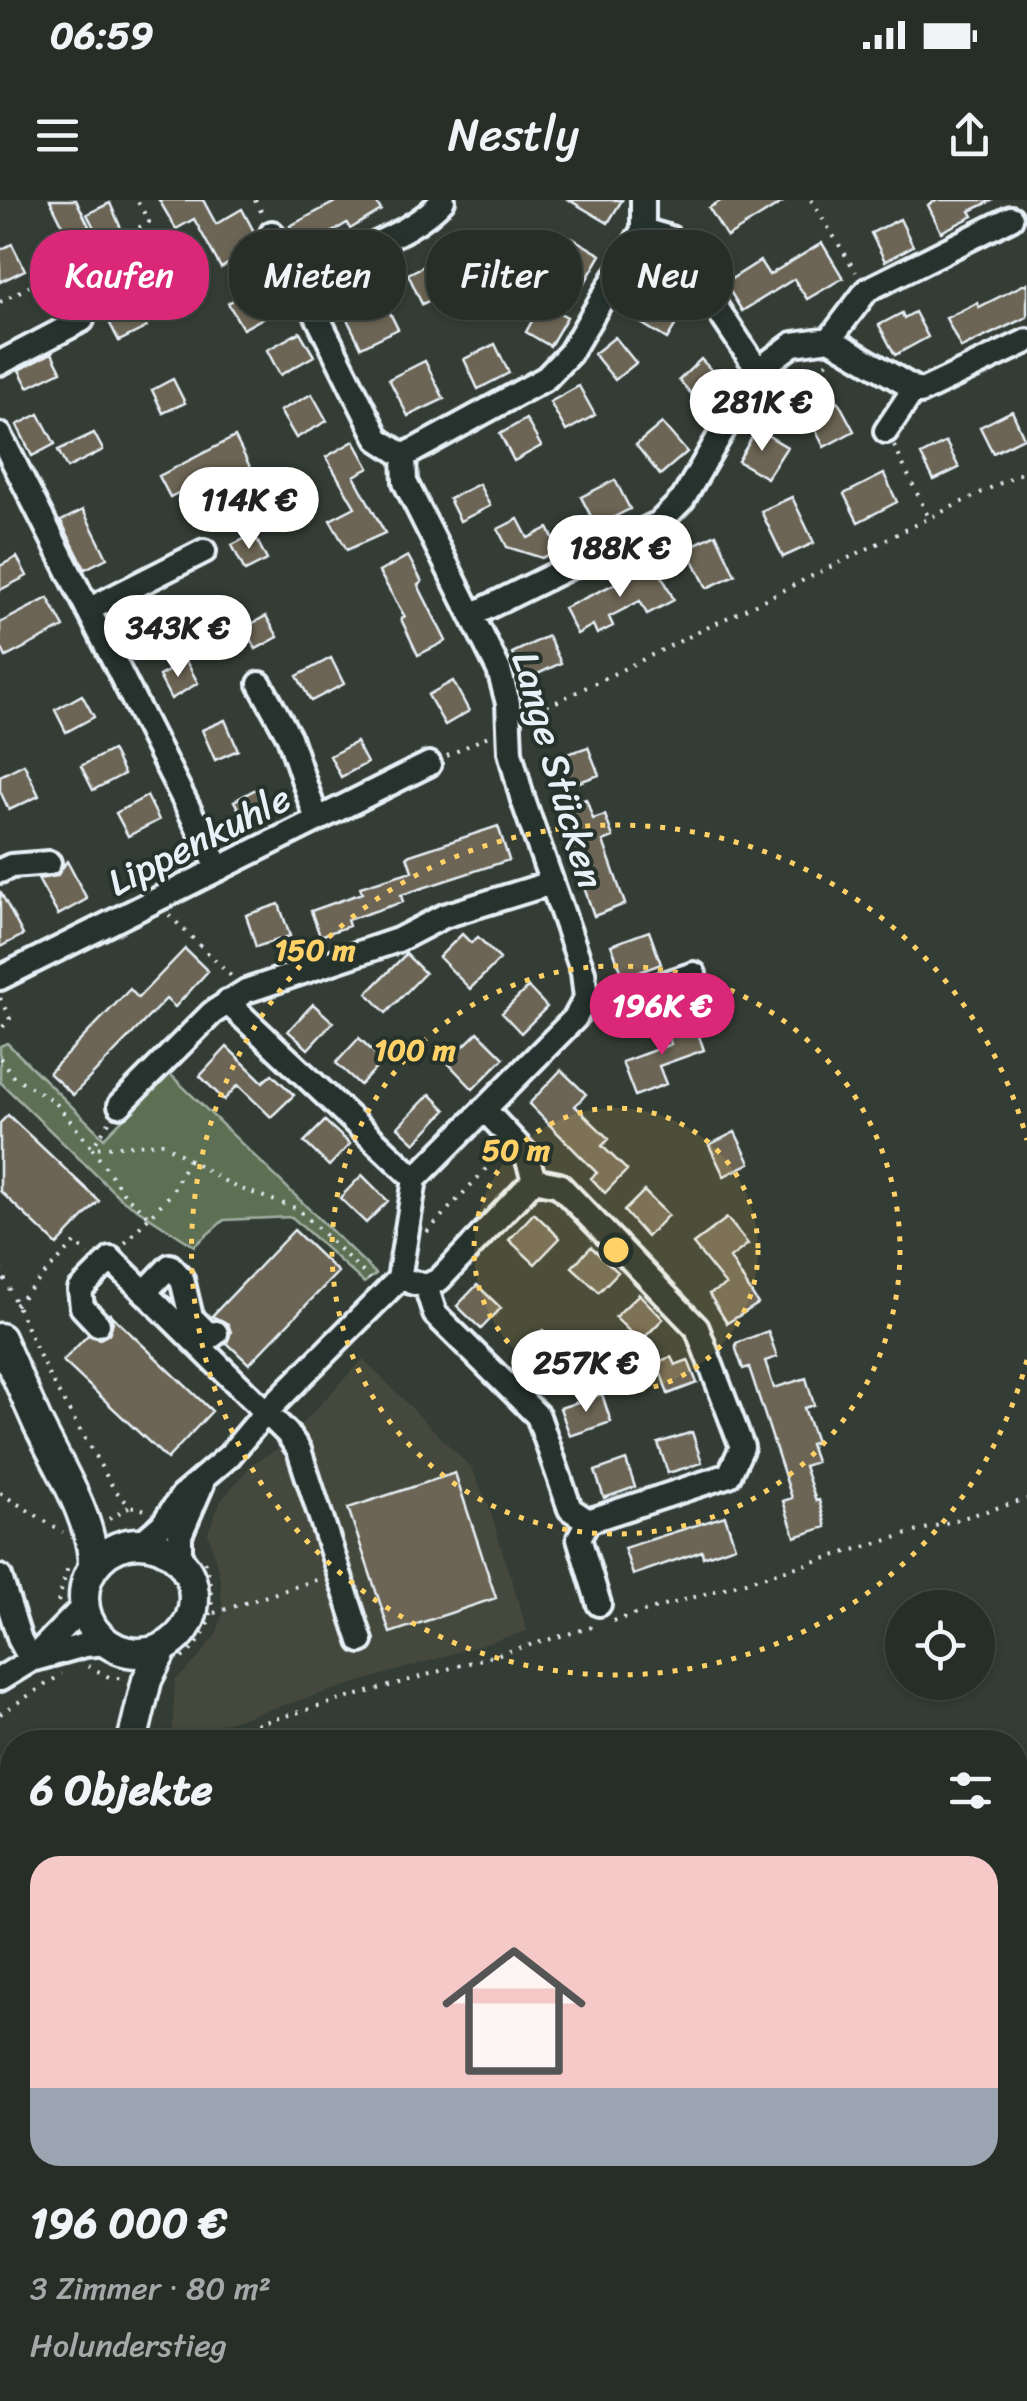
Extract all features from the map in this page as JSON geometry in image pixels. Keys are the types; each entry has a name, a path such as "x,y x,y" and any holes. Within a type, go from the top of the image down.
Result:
{"main road":[{"path":"0,1338 64,1471 90,1540 82,1563 84,1606 92,1626 110,1644 128,1679 131,1730"},
{"path":"64,1471 104,1522 137,1543 190,1556 194,1608 171,1654 147,1680 135,1730"},
{"path":"82,1563 137,1543"},
{"path":"110,1644 142,1653 171,1654"}],"street":[{"path":"401,230 428,217 444,200"},
{"path":"643,200 643,230"},
{"path":"834,341 867,290 1011,218"},
{"path":"319,320 378,439 404,456 546,378 570,353 602,299"},
{"path":"0,363 82,320"},
{"path":"725,320 758,370"},
{"path":"472,615 659,523 683,500 758,370 793,344 834,341 920,392 1027,341"},
{"path":"886,431 914,388"},
{"path":"0,435 219,869"},
{"name":"Lange Stücken","path":"404,456 405,482 498,670 508,702 510,752 583,972 586,998"},
{"path":"88,610 204,551"},
{"path":"260,684 289,737 317,820"},
{"name":"Lippenkuhle","path":"0,978 429,764"},
{"path":"0,871 12,866 50,863"},
{"path":"120,1105 236,996 398,940 444,916 551,883"},
{"path":"137,1543 162,1524 182,1496 242,1443 265,1413 392,1286 415,1179 575,1018 586,998 619,999 694,974"},
{"path":"236,996 415,1179"},
{"path":"484,1109 526,1154 534,1180"},
{"path":"392,1286 426,1286 439,1280 534,1180"},
{"path":"534,1180 559,1185 697,1328 742,1447 728,1476 588,1521 579,1538 599,1604"},
{"path":"98,1324 82,1307 80,1290 111,1259 287,1433 298,1450 361,1641"},
{"path":"145,1292 170,1266 182,1279 191,1318 211,1337 216,1332"},
{"path":"426,1286 435,1314 538,1416 570,1510 588,1521"},
{"path":"190,1556 180,1535 206,1478"},
{"path":"0,1576 17,1649"},
{"path":"0,1679 17,1649 84,1606"},
{"path":"17,1649 110,1644"}],"path":[{"path":"0,302 149,222 137,200"},
{"path":"811,200 867,290"},
{"path":"743,396 772,388 798,388 816,379 834,341"},
{"path":"886,431 929,518"},
{"path":"429,764 1027,470"},
{"path":"154,901 236,996"},
{"path":"0,998 10,1019 0,1030"},
{"path":"0,1058 13,1076 54,1102 125,1195 149,1217"},
{"path":"92,1148 120,1105"},
{"path":"423,1236 514,1139"},
{"path":"92,1148 162,1143 233,1186 298,1209 392,1286"},
{"path":"15,1305 76,1242 90,1256 111,1259 172,1194 189,1159"},
{"path":"0,1269 67,1408 114,1489 130,1506 156,1514"},
{"path":"0,1493 75,1540"},
{"path":"112,1517 130,1506"},
{"path":"171,1654 199,1641 212,1614 213,1590 190,1556"},
{"path":"56,1614 82,1563"},
{"path":"212,1614 338,1572"},
{"path":"84,1662 102,1674 120,1679"},
{"path":"0,1714 70,1670"}],"shaded area":[{"path":"363,1359 471,1468 488,1504 527,1631 202,1730 172,1730 175,1681 217,1633 223,1613 220,1577 208,1532 221,1501 252,1464 279,1448"}],"green space":[{"path":"7,1043 104,1138 169,1073 376,1274 364,1283 292,1217 224,1220 194,1246 120,1198 0,1082 0,1046"}],"building":[{"path":"50,200 76,200 89,226 65,230"},
{"path":"159,200 203,200 216,224 242,209 253,230 229,230 229,263 221,268 209,246 209,230 200,230 194,219 176,229"},
{"path":"339,200 375,200 381,210 350,229 347,223 335,230 292,230 290,226"},
{"path":"569,200 622,200 608,223"},
{"path":"722,200 786,200 733,233 733,230 723,230 709,208"},
{"path":"937,200 993,200 970,211 973,216 941,232 928,205"},
{"path":"110,203 122,230 95,230 87,214"},
{"path":"900,219 913,246 885,261 871,233"},
{"path":"822,243 843,278 807,299 794,279 742,311 733,296 733,278 760,261 769,275"},
{"path":"12,244 25,270 0,282 0,250"},
{"path":"582,244 601,255 582,283"},
{"path":"426,265 426,302 422,304 408,274"},
{"path":"1027,283 1027,317 961,348 946,318"},
{"path":"915,312 928,337 895,355 879,325 902,313 904,318"},
{"path":"108,320 143,320 147,327 119,341"},
{"path":"238,320 259,320 243,329"},
{"path":"348,320 394,320 398,329 361,347"},
{"path":"533,320 565,320 550,346 526,332"},
{"path":"636,320 678,320 667,339"},
{"path":"300,332 314,356 280,375 267,350"},
{"path":"615,337 636,363 615,380 594,354"},
{"path":"495,344 509,373 478,389 464,359"},
{"path":"52,353 61,371 28,387 19,370"},
{"path":"701,359 727,387 704,408 679,380"},
{"path":"425,361 444,399 408,416 389,379"},
{"path":"173,379 185,403 163,413 152,390"},
{"path":"579,386 595,415 566,431 550,402"},
{"path":"312,394 327,421 296,438 280,411"},
{"path":"838,401 854,431 824,447 809,417"},
{"path":"1012,411 1024,438 993,453 980,427"},
{"path":"39,414 55,444 32,456 17,425"},
{"path":"526,419 541,446 514,461 500,434"},
{"path":"662,423 687,452 660,475 636,445"},
{"path":"757,429 787,447 767,478 738,461"},
{"path":"94,433 103,450 67,468 58,450"},
{"path":"235,437 254,475 224,491 216,474 170,497 159,476"},
{"path":"354,441 369,468 354,476 385,533 347,550 330,520 355,507 326,457"},
{"path":"946,442 959,468 934,480 921,455"},
{"path":"884,474 897,502 858,522 844,494"},
{"path":"615,480 630,509 596,526 581,497"},
{"path":"479,484 490,506 460,521 449,499"},
{"path":"792,497 814,543 783,557 761,511"},
{"path":"83,510 107,558 85,569 61,521"},
{"path":"518,519 528,538 548,528 559,550 542,558 507,547 498,529"},
{"path":"254,534 267,560 245,571 232,545"},
{"path":"716,534 735,575 707,588 687,548"},
{"path":"408,556 446,641 418,655 401,619 405,617 379,572"},
{"path":"17,557 27,576 0,590 0,566"},
{"path":"656,564 674,600 647,614 640,601 609,617 613,626 597,634 593,625 577,634 564,608"},
{"path":"48,598 64,627 6,657 0,645 0,623"},
{"path":"150,599 161,621 133,635 122,613"},
{"path":"266,616 278,637 256,649 244,628"},
{"path":"548,636 561,663 525,680 512,653"},
{"path":"331,658 344,684 311,701 297,676"},
{"path":"186,661 198,683 171,699 159,676"},
{"path":"453,681 469,711 445,725 428,695"},
{"path":"82,695 94,717 66,732 55,710"},
{"path":"225,720 238,750 215,760 202,730"},
{"path":"356,742 367,763 341,777 330,756"},
{"path":"588,747 599,775 568,786 558,757"},
{"path":"112,750 124,774 93,790 81,766"},
{"path":"24,764 39,796 9,810 0,791 0,776"},
{"path":"256,789 268,811 246,823 234,801"},
{"path":"147,796 159,820 128,836 116,813"},
{"path":"586,799 593,819 605,815 613,837 603,841 625,904 594,916 557,809"},
{"path":"498,826 509,860 401,895 403,902 347,920 349,926 320,936 311,911 362,893 360,887 412,871 407,856"},
{"path":"67,861 87,899 58,915 38,879 57,876"},
{"path":"0,891 23,935 0,947"},
{"path":"279,904 290,936 256,947 246,915"},
{"path":"649,931 661,964 624,978 611,945"},
{"path":"462,934 471,943 478,937 500,959 470,989 439,957"},
{"path":"185,949 208,971 175,1007 166,999 73,1095 49,1073 130,989 138,998"},
{"path":"406,954 425,973 386,1013 367,993"},
{"path":"528,987 547,1007 521,1033 502,1013"},
{"path":"313,1004 333,1022 308,1049 288,1031"},
{"path":"693,1019 704,1050 659,1066 666,1084 635,1096 622,1062 671,1044 665,1029"},
{"path":"478,1032 504,1058 473,1089 447,1062"},
{"path":"359,1038 383,1061 360,1085 336,1063"},
{"path":"227,1047 263,1082 272,1074 294,1095 271,1117 238,1085 224,1100 200,1076"},
{"path":"561,1070 586,1094 575,1106 609,1139 602,1146 627,1170 605,1193 591,1178 597,1173 529,1104"},
{"path":"430,1094 446,1110 415,1143 398,1127"},
{"path":"8,1115 99,1201 57,1245 0,1191 0,1123"},
{"path":"325,1121 350,1144 329,1166 304,1142"},
{"path":"735,1132 750,1163 724,1176 709,1145"},
{"path":"362,1175 388,1201 366,1223 340,1198"},
{"path":"644,1191 668,1215 647,1237 624,1211"},
{"path":"534,1213 560,1238 535,1264 509,1240"},
{"path":"727,1218 748,1244 730,1258 758,1304 727,1323 709,1294 726,1285 693,1244"},
{"path":"294,1230 338,1272 249,1364 227,1343 231,1332 228,1324 212,1316"},
{"path":"591,1247 618,1272 599,1292 572,1267"},
{"path":"477,1285 501,1308 481,1329 457,1306"},
{"path":"639,1294 663,1319 643,1339 637,1339 615,1317"},
{"path":"109,1313 212,1411 167,1459 63,1361 88,1335 100,1339 109,1334 113,1322"},
{"path":"543,1330 561,1352 535,1372 517,1350"},
{"path":"768,1331 777,1357 765,1361 774,1388 806,1378 814,1405 804,1408 816,1442 810,1444 816,1462 804,1466 826,1527 795,1537 783,1501 792,1498 749,1367 743,1369 736,1349 736,1343"},
{"path":"671,1357 675,1365 688,1360 697,1383 668,1394 657,1362"},
{"path":"602,1394 611,1422 570,1436 560,1408"},
{"path":"692,1432 702,1463 668,1473 658,1443"},
{"path":"626,1460 635,1487 604,1498 595,1471"},
{"path":"455,1473 496,1598 390,1633 348,1508"},
{"path":"725,1516 735,1546 703,1557 702,1551 633,1575 624,1548"}]}
